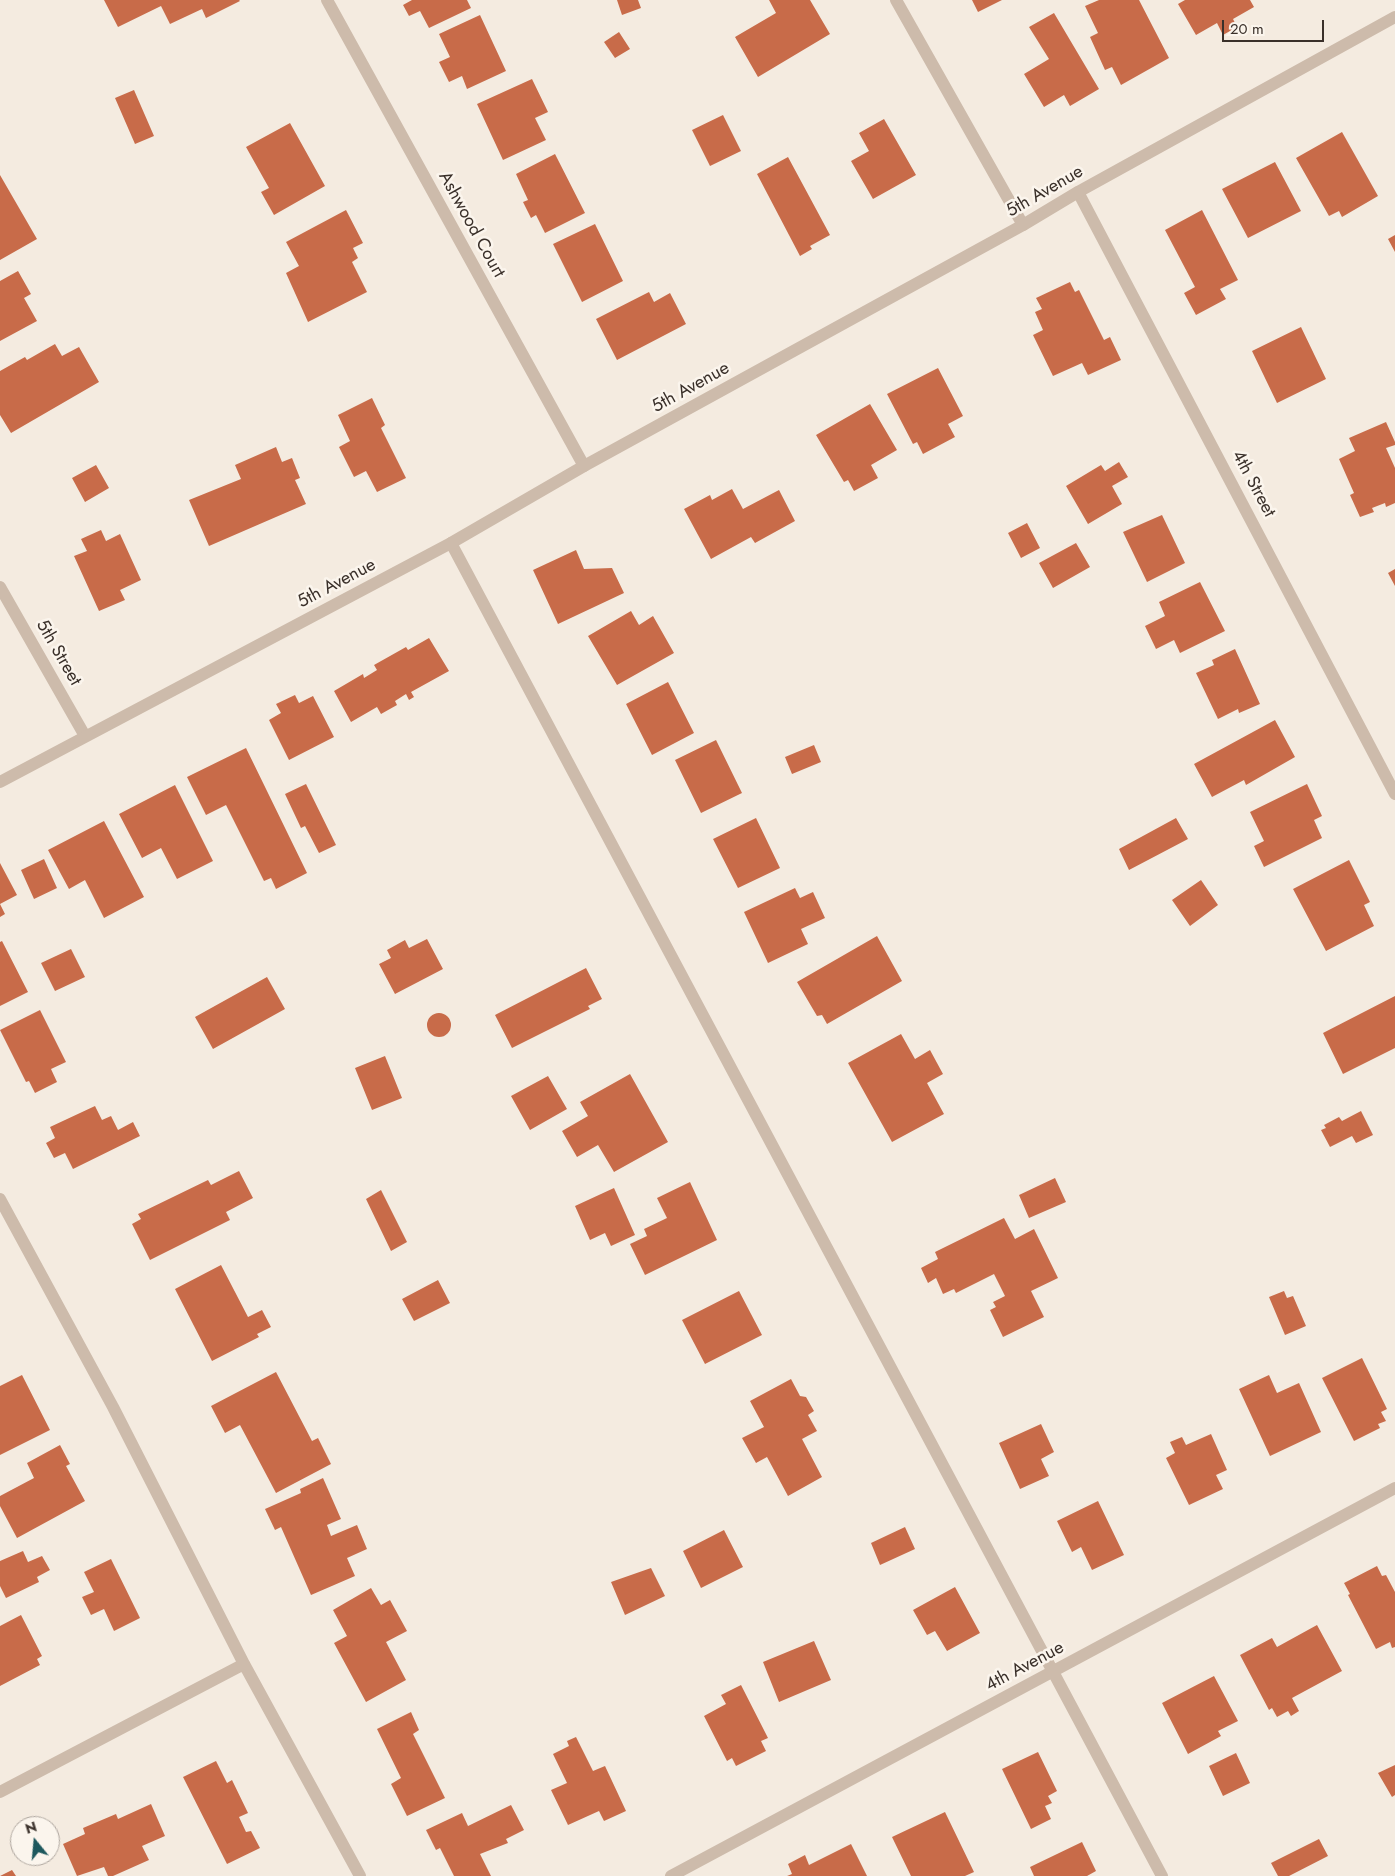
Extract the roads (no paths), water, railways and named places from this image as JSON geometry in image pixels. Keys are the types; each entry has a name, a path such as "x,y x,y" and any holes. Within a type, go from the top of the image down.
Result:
{"street":[{"name":"Ashwood Court","path":"327,0 584,466"},
{"path":"896,0 1023,225"},
{"name":"5th Avenue","path":"0,782 451,543 584,466 1023,225 1078,192 1395,17"},
{"name":"4th Street","path":"1078,192 1395,794"},
{"path":"451,543 1162,1876"},
{"name":"5th Street","path":"0,587 85,736"},
{"path":"0,1199 113,1408 244,1664 360,1876"},
{"name":"4th Avenue","path":"670,1876 1395,1488"},
{"path":"0,1792 244,1664"}]}
